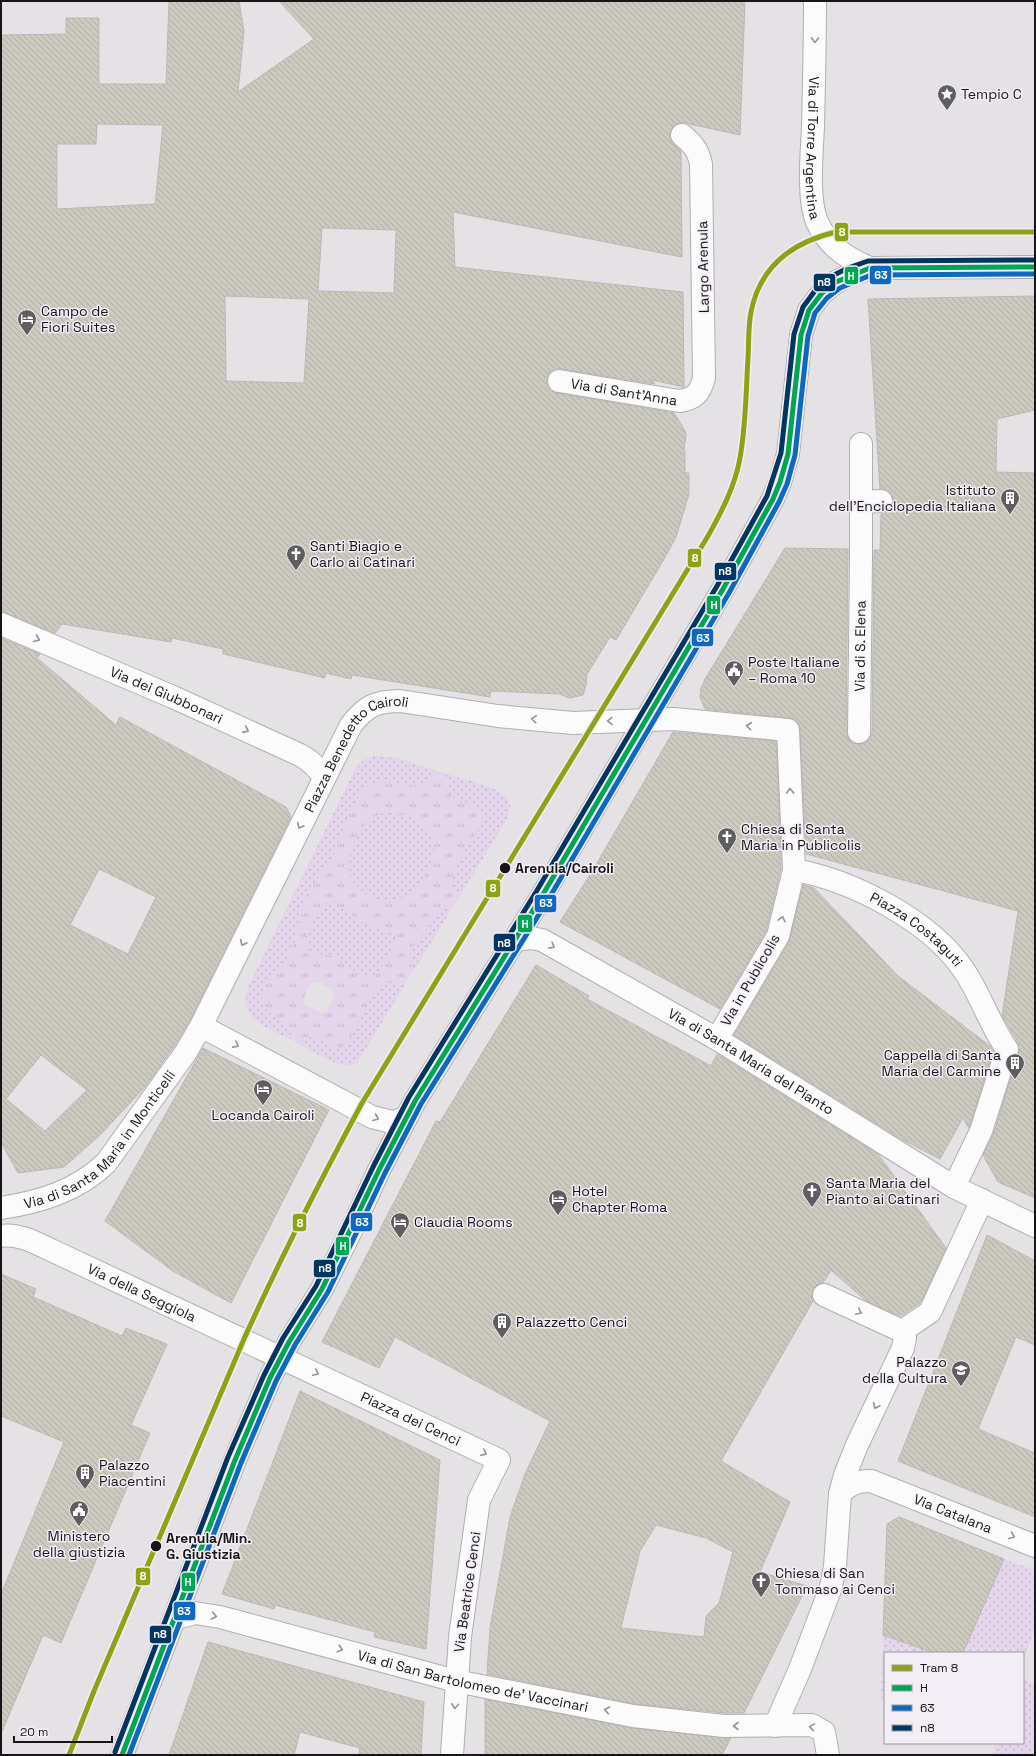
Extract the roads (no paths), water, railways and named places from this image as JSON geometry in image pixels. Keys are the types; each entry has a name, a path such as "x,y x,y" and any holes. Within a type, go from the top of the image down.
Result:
{"street":[{"name":"Via di Torre Argentina","path":"815,1 812,180 814,212 823,234 836,248 847,258 870,268"},
{"name":"Largo Arenula","path":"682,135 692,143 699,152 702,176 704,378 702,387 690,400"},
{"path":"122,1755 176,1618 235,1460 266,1386 281,1356 322,1289 406,1118 648,719 762,521 780,482 788,454 801,335 806,318 814,303 822,293 850,275 870,268 1035,267"},
{"name":"Via di Sant'Anna","path":"559,381 664,399 679,401 690,400"},
{"name":"Via di S. Elena","path":"859,732 861,559 871,501 861,444"},
{"name":"Via dei Giubbonari","path":"1,624 173,697 300,755 311,761 324,778"},
{"name":"Piazza Benedetto Cairoli","path":"186,1052 202,1026 351,725 366,708 387,701 400,701 498,716 573,722 674,719 788,730"},
{"name":"Via in Publicolis","path":"716,1039 778,936 794,870 788,730"},
{"name":"Piazza Costaguti","path":"794,870 816,874 878,900 902,914 938,940 965,972 999,1037 1007,1049 981,1131 954,1187"},
{"name":"Via di Santa Maria del Pianto","path":"515,940 530,938 542,940 716,1039 954,1187 1035,1226"},
{"path":"202,1026 372,1117 392,1122 406,1118"},
{"name":"Via di Santa Maria in Monticelli","path":"1,1208 57,1195 78,1185 94,1174 106,1163 186,1052"},
{"path":"902,1332 930,1312 982,1200"},
{"name":"Via della Seggiola","path":"1,1236 15,1236 28,1240 281,1356"},
{"path":"775,1726 800,1669 831,1587 835,1566 840,1494 857,1445 903,1348 905,1338 902,1332 824,1295"},
{"name":"Piazza dei Cenci","path":"281,1356 499,1460 480,1500"},
{"path":"857,1445 857,1458 860,1466 865,1475 871,1481"},
{"path":"840,1494 852,1484 861,1481 871,1481"},
{"name":"Via Catalana","path":"871,1481 1035,1546"},
{"name":"Via Beatrice Cenci","path":"452,1755 460,1637 480,1500"},
{"name":"Via di San Bartolomeo de' Vaccinari","path":"176,1618 195,1613 220,1617 456,1681 633,1716 724,1726 812,1725 824,1732 828,1755"}],"tram line":[{"name":"8","path":"69,1755 94,1691 244,1339 286,1250 331,1162 362,1103 708,536 723,508 735,478 740,458 745,421 750,318 755,296 762,282 781,258 806,242 820,236 836,232 1035,232"}],"place":[{"name":"Tempio C","path":"947,111"},
{"name":"Campo de Fiori Suites","path":"27,336"},
{"name":"Istituto dell'Enciclopedia Italiana","path":"1010,515"},
{"name":"Santi Biagio e Carlo ai Catinari","path":"296,571"},
{"name":"Poste Italiane – Roma 10","path":"734,687"},
{"name":"Chiesa di Santa Maria in Publicolis","path":"727,854"},
{"name":"Arenula/Cairoli","path":"505,868"},
{"name":"Cappella di Santa Maria del Carmine","path":"1015,1080"},
{"name":"Locanda Cairoli","path":"263,1106"},
{"name":"Santa Maria del Pianto ai Catinari","path":"812,1208"},
{"name":"Hotel Chapter Roma","path":"558,1216"},
{"name":"Claudia Rooms","path":"400,1239"},
{"name":"Palazzetto Cenci","path":"502,1339"},
{"name":"Palazzo della Cultura","path":"961,1387"},
{"name":"Palazzo Piacentini","path":"85,1490"},
{"name":"Ministero della giustizia","path":"79,1527"},
{"name":"Arenula/Min. G. Giustizia","path":"156,1546"},
{"name":"Chiesa di San Tommaso ai Cenci","path":"761,1598"}]}
